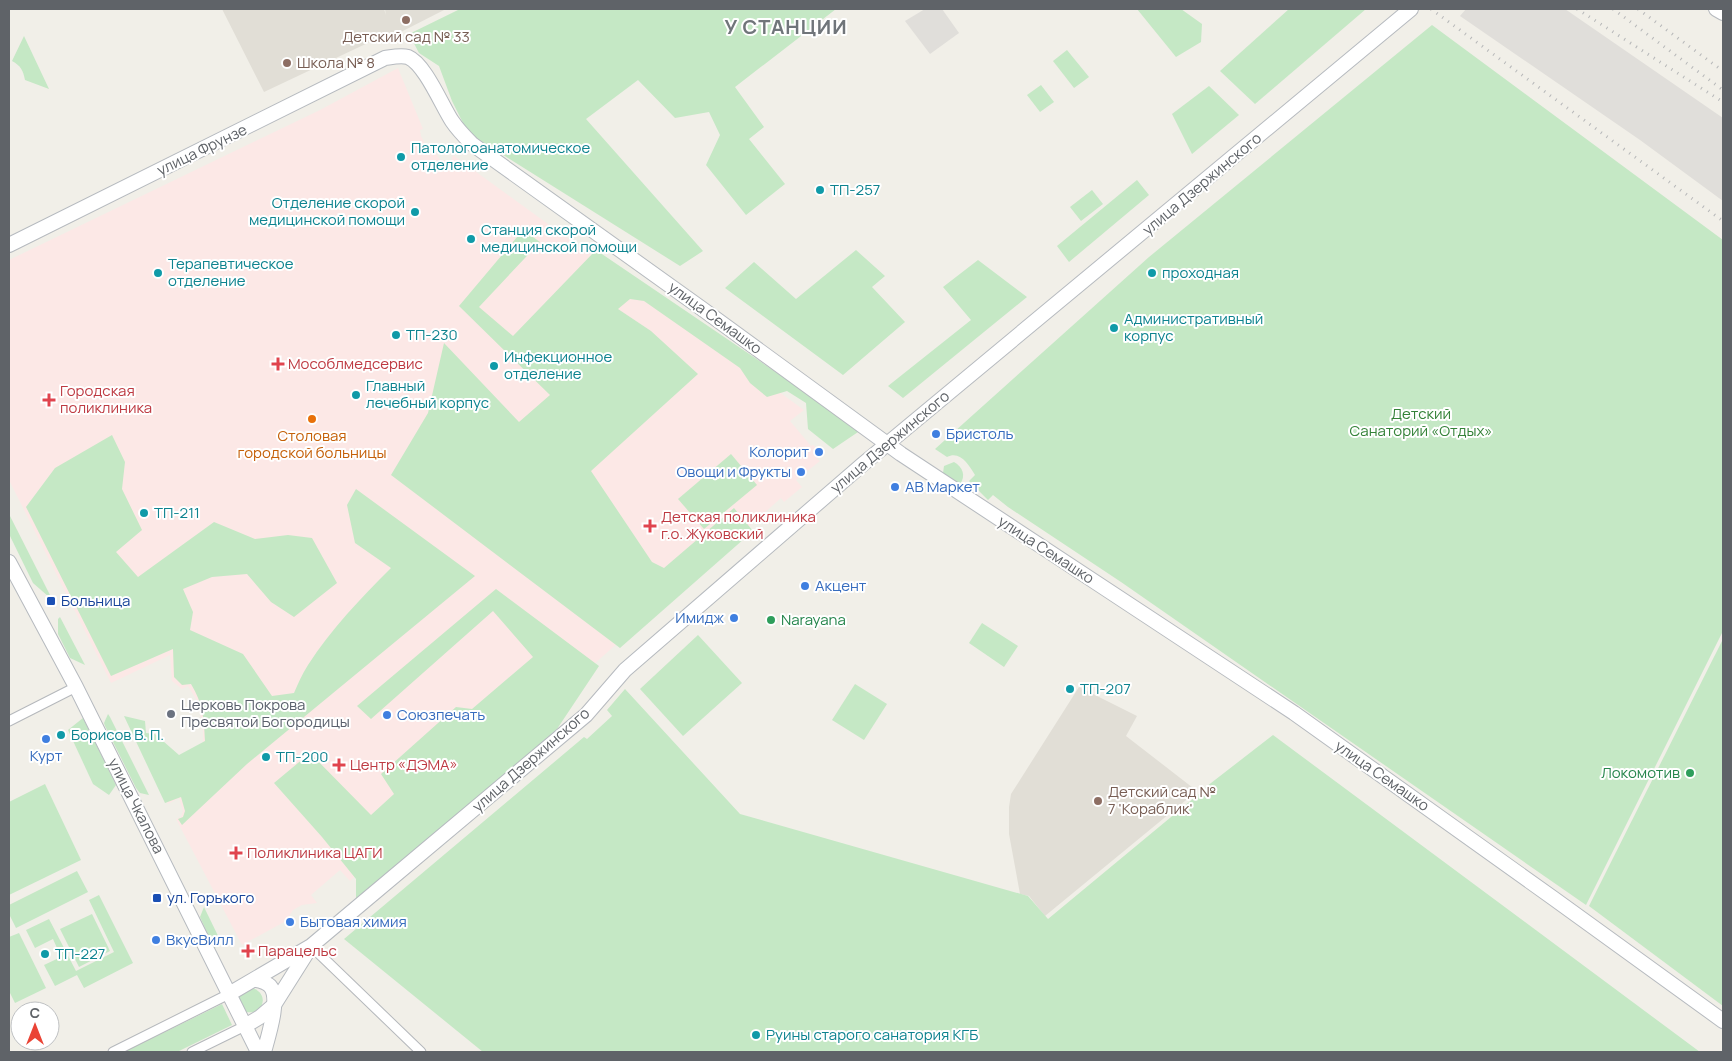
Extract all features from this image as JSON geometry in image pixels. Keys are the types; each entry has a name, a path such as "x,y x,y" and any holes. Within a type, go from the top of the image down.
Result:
{"main road":[{"name":"улица Дзержинского","path":"229,994 256,980 311,946 586,715 625,670 887,444 1411,9"},
{"path":"1716,9 1723,14"},
{"name":"улица Семашко","path":"396,56 409,58 417,64 434,87 460,132 472,144 887,444 1294,713 1723,1022"},
{"name":"улица Фрунзе","path":"9,245 385,58 396,56"},
{"name":"улица Чкалова","path":"9,562 76,687 258,1052"},
{"name":"улица Дзержинского","path":"245,1026 260,1017 274,1005 311,946"},
{"path":"256,980 270,986 275,998 274,1005"},
{"name":"улица Дзержинского","path":"264,1052 274,1005"}],"street":[{"path":"9,721 76,687"},
{"path":"311,946 420,1052"},
{"path":"113,1052 229,994"},
{"path":"192,1052 245,1026"}],"shaded area":[{"name":"Школа № 8","path":"222,9 384,9 386,15 385,9 446,9 393,36 391,32 264,92"},
{"path":"925,9 942,9 959,33 930,54 905,21"},
{"path":"1466,9 1565,9 1723,118 1723,201 1640,140 1460,16"},
{"path":"398,68 423,129 420,130 421,136 430,153 435,152 442,163 443,160 450,165 453,155 804,410 790,421 811,446 813,445 823,453 817,459 820,461 796,480 802,487 784,502 781,498 350,881 340,870 311,895 317,903 302,905 293,910 286,921 242,945 176,819 181,817 183,811 179,798 168,804 156,775 197,754 203,742 203,724 196,699 188,686 182,689 172,681 170,655 111,683 9,480 9,260 320,110"},
{"name":"Детский сад № 7 'Кораблик'","path":"1079,687 1137,716 1126,736 1197,791 1045,916 1029,896 1020,894 1009,834 1009,807 1011,794"}],"green space":[{"path":"460,9 836,9 735,87 764,127 749,139 785,184 746,215 706,165 720,135 709,112 675,118 638,80 586,119 703,251 680,266 468,133 452,101 439,66 419,53 409,34"},
{"path":"1137,9 1181,9 1202,24 1201,42 1176,57"},
{"path":"1289,9 1366,9 1255,104 1220,71"},
{"name":"Детский Санаторий «Отдых»","path":"1432,25 1723,240 1723,631 1586,905 993,495 988,500 969,481 975,475 964,460 956,455 947,457 935,449 1149,257"},
{"path":"24,36 49,89 25,80 21,69 12,61"},
{"path":"1067,50 1089,77 1074,88 1053,61"},
{"path":"1041,85 1054,102 1040,112 1027,95"},
{"path":"1209,86 1239,115 1192,154 1172,114"},
{"path":"1137,180 1149,195 1069,262 1057,246"},
{"path":"1092,190 1103,204 1081,221 1070,207"},
{"path":"523,230 540,242 479,307 513,336 596,250 861,430 833,449 808,429 806,403 787,391 767,397 750,383 740,368 644,301 630,299 618,309 651,331 698,374 591,471 652,562 664,568 734,508 753,531 620,648 391,475 428,413 444,343 519,422 550,395 459,306"},
{"path":"856,250 885,276 872,287 905,322 843,375 725,288 754,262 796,299"},
{"path":"978,260 1027,297 903,398 888,386 971,320 943,287"},
{"path":"112,435 125,462 122,489 142,530 116,552 138,577 214,522 255,539 288,535 312,538 337,583 294,617 271,602 247,574 212,577 183,589 193,612 190,630 243,654 272,696 294,693 306,668 336,626 391,568 355,543 347,505 356,489 475,576 247,764 182,825 178,819 183,817 185,811 181,797 165,803 124,716 145,721 146,733 155,734 179,755 205,741 202,711 195,691 191,684 182,685 174,677 173,649 111,676 26,507 55,468"},
{"path":"731,454 757,485 704,529 678,499"},
{"path":"954,462 960,466 963,472 960,484 956,484 944,477 944,466"},
{"path":"9,514 50,595 49,597 33,583 9,534"},
{"path":"496,589 599,666 557,729 356,902 356,879 274,783 310,753 371,815 394,794 381,774 456,707 472,709 533,657 493,611 371,719 357,706"},
{"path":"60,617 85,665 70,658 58,634 58,619"},
{"path":"982,623 1018,646 1004,667 969,643"},
{"path":"698,635 742,683 683,736 640,689"},
{"name":"Локомотив","path":"1723,639 1723,1006 1589,906"},
{"path":"855,684 887,704 864,740 832,720"},
{"path":"625,689 740,814 1028,896 1048,919 1202,790 1273,735 1700,1052 483,1052 344,939 584,737 587,739 612,716 607,710"},
{"path":"108,714 149,795 140,793 136,788 105,726 104,723"},
{"path":"83,718 116,785 109,795 93,784 68,730"},
{"path":"45,784 81,860 9,895 9,802"},
{"path":"77,871 88,892 16,928 9,914 9,905"},
{"path":"99,895 133,963 84,988 77,975 55,986 44,965 61,957 53,939 35,948 26,930 49,919 76,971 114,952 89,900"},
{"path":"204,907 222,944 214,948 200,917"},
{"path":"92,914 110,951 79,967 60,929"},
{"path":"19,933 46,988 19,1001 14,1001 9,991 9,937"},
{"path":"253,988 259,991 262,996 262,1005 255,1011 243,1011 238,998 239,995"},
{"path":"222,1004 232,1025 177,1052 124,1052"}],"railway":[{"path":"1431,9 1723,221"},
{"path":"1577,9 1723,102"},
{"path":"1613,9 1723,90"},
{"path":"1638,9 1723,71"}],"place":[{"name":"Детский сад № 33","path":"406,20"},
{"name":"Школа № 8","path":"287,63"},
{"name":"Патологоанатомическое отделение","path":"401,157"},
{"name":"ТП-257","path":"820,190"},
{"name":"Отделение скорой медицинской помощи","path":"415,212"},
{"name":"Станция скорой медицинской помощи","path":"471,239"},
{"name":"Терапевтическое отделение","path":"158,273"},
{"name":"проходная","path":"1152,273"},
{"name":"Административный корпус","path":"1114,328"},
{"name":"ТП-230","path":"396,335"},
{"name":"Мособлмедсервис","path":"278,364"},
{"name":"Инфекционное отделение","path":"494,366"},
{"name":"Главный лечебный корпус","path":"356,395"},
{"name":"Городская поликлиника","path":"49,400"},
{"name":"Столовая городской больницы","path":"312,419"},
{"name":"Бристоль","path":"936,434"},
{"name":"Колорит","path":"819,452"},
{"name":"Овощи и Фрукты","path":"801,472"},
{"name":"АВ Маркет","path":"895,487"},
{"name":"ТП-211","path":"144,513"},
{"name":"Детская поликлиника г.о. Жуковский","path":"650,526"},
{"name":"Акцент","path":"805,586"},
{"name":"Больница","path":"51,601"},
{"name":"Имидж","path":"734,618"},
{"name":"Narayana","path":"771,620"},
{"name":"ТП-207","path":"1070,689"},
{"name":"Церковь Покрова Пресвятой Богородицы","path":"171,714"},
{"name":"Союзпечать","path":"387,715"},
{"name":"Борисов В. П.","path":"61,735"},
{"name":"Курт","path":"46,739"},
{"name":"ТП-200","path":"266,757"},
{"name":"Центр «ДЭМА»","path":"339,765"},
{"name":"Локомотив","path":"1690,773"},
{"name":"Детский сад № 7 'Кораблик'","path":"1098,801"},
{"name":"Поликлиника ЦАГИ","path":"236,853"},
{"name":"ул. Горького","path":"157,898"},
{"name":"Бытовая химия","path":"290,922"},
{"name":"ВкусВилл","path":"156,940"},
{"name":"Парацельс","path":"248,951"},
{"name":"ТП-227","path":"45,954"},
{"name":"Руины старого санатория КГБ","path":"756,1035"}],"district":[{"name":"У СТАНЦИИ","path":"786,27"}]}
